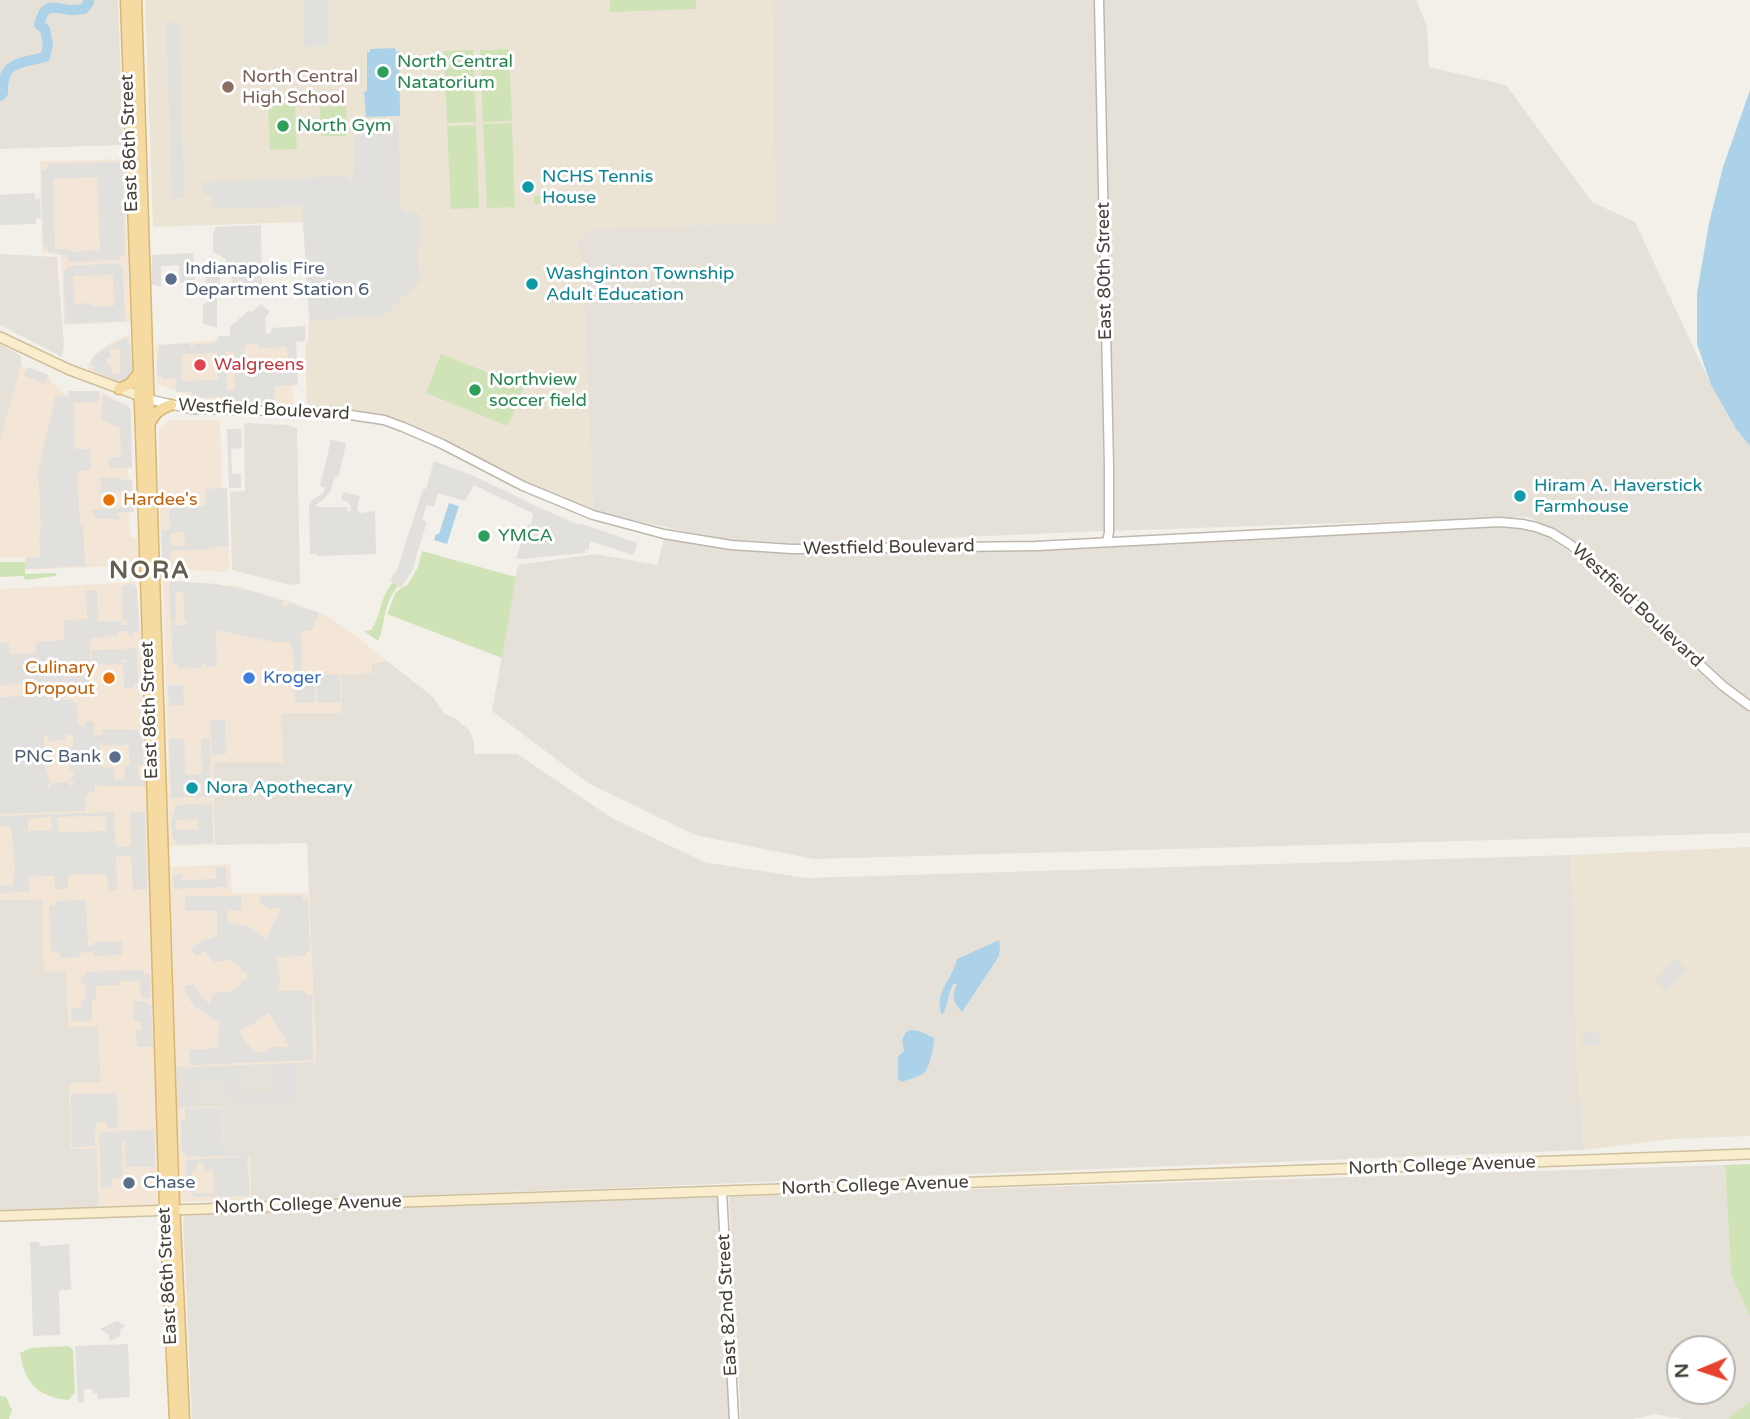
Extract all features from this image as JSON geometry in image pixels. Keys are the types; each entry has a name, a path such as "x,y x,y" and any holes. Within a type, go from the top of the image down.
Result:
{"main road":[{"name":"East 86th Street","path":"126,0 138,374 149,426 175,1419"},
{"name":"East 86th Street","path":"136,0 147,620 169,1210 184,1419"},
{"name":"Westfield Boulevard","path":"0,337 63,367 144,397"},
{"path":"119,389 130,384 138,374"},
{"path":"149,426 155,414 170,405"},
{"name":"North College Avenue","path":"0,1216 1750,1154"}],"street":[{"name":"East 80th Street","path":"1099,0 1110,467 1107,542"},
{"name":"Westfield Boulevard","path":"144,397 191,409 330,412 384,420 420,434 569,506 626,525 711,543 772,549 1045,545 1500,522 1534,526 1571,545 1723,686 1750,706"},
{"name":"East 82nd Street","path":"722,1191 734,1419"}],"shaded area":[{"path":"0,0 118,0 123,145 0,149"},
{"path":"145,0 773,0 775,222 591,229 577,242 582,262 593,511 536,488 384,415 344,409 307,408 305,347 309,316 303,222 153,227"},
{"path":"304,0 327,0 329,46 304,47"},
{"path":"773,0 1416,0 1427,26 1429,67 1506,85 1592,202 1635,222 1711,385 1736,429 1750,446 1750,702 1741,697 1561,532 1528,517 801,544 720,539 593,511 582,262 577,242 590,229 774,222"},
{"path":"166,22 180,22 184,198 172,198"},
{"path":"398,122 401,209 419,213 420,244 417,248 420,281 384,315 314,320 309,316 302,206 212,209 212,195 203,195 203,182 345,176 353,181 354,139 363,126 369,123"},
{"path":"124,159 130,322 64,325 61,256 42,252 40,161"},
{"path":"123,162 125,255 120,256 120,260 67,262 65,255 48,252 47,247 43,247 41,170 46,170 48,164","holes":["97,177 100,250 74,252 69,249 55,249 53,179"]},
{"path":"35,193 35,199 40,198 41,218 36,219 36,224 0,225 0,195"},
{"path":"261,225 262,288 232,286 231,274 220,274 220,287 217,287 217,327 203,324 203,304 207,303 205,269 226,268 226,259 213,252 213,234 216,227"},
{"path":"193,253 195,281 180,283 179,265 161,266 161,287 151,284 152,255"},
{"path":"0,254 57,257 64,345 62,357 0,325"},
{"path":"121,263 125,321 65,324 64,273 68,266","holes":["113,275 114,306 91,307 90,303 75,304 73,276"]},
{"path":"261,304 270,312 265,318 266,334 271,333 271,328 305,326 306,341 296,342 298,385 275,386 275,404 228,402 227,397 193,398 192,392 176,392 176,379 162,379 162,375 157,375 157,358 162,357 159,355 159,345 190,343 191,348 195,344 214,344 219,336 230,336 230,327 249,310 252,312","holes":["246,344 258,344 259,348 287,347 288,368 245,370","226,352 234,352 235,390 227,390","217,353 218,356 224,356 224,364 218,364 218,380 182,381 182,354"]},
{"path":"130,334 132,373 129,380 121,383 88,370 95,354 110,343"},
{"path":"126,337 131,348 132,374 129,379 116,380 93,371 94,366 90,364 96,354","holes":["110,349 120,349 120,374 112,374 107,358 111,358"]},
{"path":"291,339 293,406 229,403 190,396 157,384 156,345"},
{"path":"0,344 21,356 21,366 0,443"},
{"path":"21,366 48,375 67,396 68,391 99,391 127,405 131,410 132,467 128,468 128,479 132,480 134,512 129,513 130,535 139,538 139,565 26,570 26,558 0,558 0,443"},
{"path":"28,367 48,375 45,384 24,376"},
{"path":"69,391 99,391 99,402 74,403 75,449 91,449 91,470 77,471 85,566 25,569 25,558 40,557 38,472 55,397 69,396"},
{"path":"103,393 110,399 127,405 131,411 132,467 109,469 108,458 121,457 120,428 101,420"},
{"path":"170,420 220,420 222,487 227,489 229,572 164,569 162,566 159,430"},
{"path":"244,423 297,428 300,583 291,585 232,570 230,492 245,491"},
{"path":"227,429 241,429 242,448 231,449 232,473 241,474 241,488 229,488"},
{"path":"331,440 346,443 339,476 335,476 331,490 316,507 347,507 348,512 351,506 341,500 343,492 360,496 357,509 360,513 375,511 376,554 310,554 309,505 325,488 320,486"},
{"path":"434,461 472,475 577,524 638,543 633,555 590,541 589,549 585,549 585,553 516,558 528,524 531,524 532,513 474,485 465,501 438,493 434,507 427,505 422,520 427,522 414,567 401,588 390,580 397,570"},
{"path":"119,477 121,480 132,480 134,512 117,513 120,519 97,519 91,510 123,508 123,492 98,493 102,484 98,478"},
{"path":"227,488 229,546 170,551 170,569 163,569 161,530 170,530 169,508 205,506 205,489","holes":["184,532 185,546 171,546 171,533"]},
{"path":"1518,526 1540,531 1575,556 1734,699 1750,710 1750,833 814,859 695,835 588,783 492,711 518,565 595,554 657,565 664,539 768,553 1040,551"},
{"path":"163,581 236,586 289,601 326,615 387,661 372,663 372,673 341,674 342,713 281,713 283,762 213,762 215,845 169,846"},
{"path":"171,581 216,584 255,592 283,601 284,606 289,606 289,603 319,613 312,630 301,631 302,675 314,675 315,702 295,703 294,657 290,642 274,642 216,630 217,667 206,667 206,663 201,664 201,668 178,669 178,664 173,664 169,587","holes":["175,592 183,592 187,625 174,625"]},
{"path":"136,582 143,653 141,681 146,728 159,1188 157,1204 152,1206 99,1207 97,1150 71,1149 69,1094 69,1084 101,1082 98,1026 68,1027 66,971 44,972 43,899 0,900 0,589"},
{"path":"132,584 137,588 139,631 133,631 133,636 129,636 128,631 119,631 117,636 90,638 90,686 69,687 68,682 0,685 0,643 9,643 10,654 36,653 36,642 64,640 64,620 87,619 86,590 97,590 98,621 121,621 121,625 125,625 128,620 123,620 122,586"},
{"path":"127,648 137,649 138,683 134,684 134,689 124,688 123,662 127,662 126,659 122,660 122,664 92,665 91,650 126,649 126,654"},
{"path":"387,661 432,696 444,713 469,730 474,741 474,754 517,754 612,818 704,862 806,878 1571,855 1577,1059 1584,1150 251,1202 250,1156 223,1157 222,1107 177,1108 176,1067 316,1062 307,843 215,845 213,762 281,713 342,712 341,674 372,673 372,663"},
{"path":"340,674 341,702 317,703 316,675"},
{"path":"168,685 183,685 184,705 169,706"},
{"path":"62,695 63,700 71,700 77,704 78,725 83,727 86,721 94,721 94,735 103,735 102,729 137,730 137,733 142,733 143,764 138,765 138,775 140,780 146,778 147,786 99,786 95,783 95,792 88,793 85,799 86,811 0,814 0,697","holes":["70,734 73,737 73,747 68,748 69,770 73,770 71,782 74,782 74,785 71,787 69,782 50,783 44,762 44,736 48,735 48,741 65,740 66,735","128,741 130,765 125,766 124,779 115,780 114,767 103,768 100,761 100,743 103,742 103,746 127,745"]},
{"path":"225,719 226,754 212,755 210,721"},
{"path":"210,738 211,797 171,798 169,739 184,739 186,775 202,774 201,739","holes":["201,783 202,793 183,795 183,784"]},
{"path":"212,803 213,843 178,845 173,840 171,822 176,805","holes":["197,819 198,829 176,830 177,820"]},
{"path":"114,812 116,847 131,846 130,813 145,812 147,889 133,890 131,856 116,857 117,890 108,890 107,874 68,875 68,889 55,889 54,876 29,877 29,892 0,893 0,886 13,885 15,866 11,826 0,826 0,816","holes":["106,816 107,831 58,832 57,817","51,817 52,830 28,831 28,819"]},
{"path":"1750,847 1750,1136 1672,1139 1584,1150 1577,1059 1571,855"},
{"path":"230,864 232,893 309,893 316,1062 176,1067 170,867"},
{"path":"216,867 226,867 227,887 174,889 173,874 182,874 182,880 216,879"},
{"path":"302,895 303,899 308,900 310,951 306,952 306,956 277,957 280,978 278,991 305,991 306,995 312,995 313,1060 191,1065 189,1050 218,1048 219,1023 194,1006 184,986 194,984 209,1004 214,993 234,991 243,979 247,978 247,973 242,973 233,961 213,962 205,951 196,956 191,949 198,943 217,936 217,911 185,911 185,896 241,896 242,910 227,911 228,922 247,926 266,939 281,908 272,909 259,903 260,896","holes":["268,1012 290,1047 268,1047 268,1052 253,1052 239,1030 255,1023"]},
{"path":"43,899 44,971 66,970 98,1026 101,1082 70,1084 71,1149 97,1150 99,1207 0,1211 0,900"},
{"path":"86,900 88,946 94,946 94,942 122,941 122,955 94,956 94,952 78,953 81,957 62,958 58,952 51,953 49,906 55,906 55,901"},
{"path":"1676,959 1687,970 1666,992 1655,980"},
{"path":"144,970 144,974 150,974 151,998 141,998 140,981 119,981 119,985 96,986 96,999 92,999 92,1021 72,1021 71,1008 81,1007 81,1000 86,1000 85,984 81,984 81,977 85,976 85,972"},
{"path":"133,1001 151,1005 153,1047 137,1047 136,1030 141,1029 141,1022 134,1020"},
{"path":"1583,1033 1599,1033 1599,1046 1583,1046"},
{"path":"297,1063 298,1096 293,1097 294,1102 238,1103 238,1099 228,1096 228,1081 196,1083 196,1104 181,1105 181,1090 185,1089 185,1069 236,1067 236,1071 241,1071 242,1090 238,1090 238,1093 272,1093 275,1090 274,1065"},
{"path":"117,1093 118,1128 107,1128 107,1122 97,1122 95,1146 72,1147 71,1094"},
{"path":"222,1107 223,1157 250,1156 251,1202 183,1202 179,1199 177,1108"},
{"path":"185,1108 221,1108 223,1150 243,1150 250,1153 247,1158 250,1196 197,1197 191,1194 187,1186 186,1160 241,1157 186,1157 186,1153 182,1153 181,1120 185,1119","holes":["197,1163 204,1163 205,1171 213,1171 213,1194 194,1193 192,1171 197,1171"]},
{"path":"154,1130 155,1167 125,1167 125,1142 122,1141 123,1178 112,1178 111,1187 101,1188 99,1132"},
{"path":"1725,1165 1731,1274 1750,1317 1750,1401 1728,1419 1683,1419 1654,1414 1633,1419 741,1419 729,1197"},
{"path":"719,1196 730,1419 192,1419 183,1218 188,1214"},
{"path":"30,1242 39,1242 40,1246 69,1244 71,1290 60,1290 59,1293 60,1335 33,1336"},
{"path":"117,1321 126,1326 121,1328 119,1337 109,1341 109,1335 100,1329"},
{"path":"128,1344 130,1397 98,1399 97,1393 93,1393 92,1389 84,1389 84,1402 78,1403 75,1346"}],"green space":[{"path":"610,0 696,0 696,9 610,12"},
{"path":"509,49 512,121 483,122 480,50"},
{"path":"473,50 476,122 447,123 444,51"},
{"name":"North Gym","path":"295,102 297,149 270,150 268,103"},
{"path":"346,106 347,136 321,136 320,107"},
{"path":"512,123 515,207 487,208 483,124"},
{"path":"476,125 479,208 451,209 447,126"},
{"path":"562,195 563,203 534,204 534,196"},
{"name":"Northview soccer field","path":"441,354 524,387 508,426 426,393"},
{"path":"422,551 516,577 502,658 387,614 396,592 408,584 418,567"},
{"path":"0,562 25,562 25,574 56,573 56,576 25,580 24,576 0,577"},
{"path":"393,582 398,586 389,600 378,641 364,631 371,630 375,624 385,594"},
{"path":"1750,1164 1750,1317 1731,1274 1725,1165"},
{"path":"69,1346 73,1350 75,1392 69,1400 49,1396 35,1387 25,1373 20,1353 30,1348"},
{"path":"0,1396 6,1397 12,1410 9,1419 0,1419"},
{"path":"1750,1401 1750,1419 1728,1419"}],"water":[{"name":"North Central Natatorium","path":"395,48 396,52 399,51 400,116 366,117 364,92 367,91 367,52 370,52 370,49"},
{"path":"1750,90 1750,446 1736,429 1711,385 1697,344 1697,293 1709,223 1723,167"},
{"path":"449,503 459,506 447,544 434,540 436,534 439,534"},
{"path":"999,940 999,956 962,1012 954,999 957,984 953,984 942,1015 941,993 957,959"},
{"path":"911,1030 934,1038 932,1051 924,1073 901,1082 898,1079 898,1057 904,1051 902,1040 906,1032"}],"waterway":[{"path":"0,96 9,69 20,63 45,57 48,45 45,29 39,25 44,12 51,8 84,9 88,0"}],"place":[{"name":"North Central Natatorium","path":"383,72"},
{"name":"North Central High School","path":"228,87"},
{"name":"North Gym","path":"283,126"},
{"name":"NCHS Tennis House","path":"528,187"},
{"name":"Indianapolis Fire Department Station 6","path":"171,279"},
{"name":"Washginton Township Adult Education","path":"532,284"},
{"name":"Walgreens","path":"200,365"},
{"name":"Northview soccer field","path":"475,390"},
{"name":"Hiram A. Haverstick Farmhouse","path":"1520,496"},
{"name":"Hardee's","path":"109,500"},
{"name":"YMCA","path":"484,536"},
{"name":"Culinary Dropout","path":"109,678"},
{"name":"Kroger","path":"249,678"},
{"name":"PNC Bank","path":"115,757"},
{"name":"Nora Apothecary","path":"192,788"},
{"name":"Chase","path":"129,1183"}],"district":[{"name":"NORA","path":"150,572"}]}
